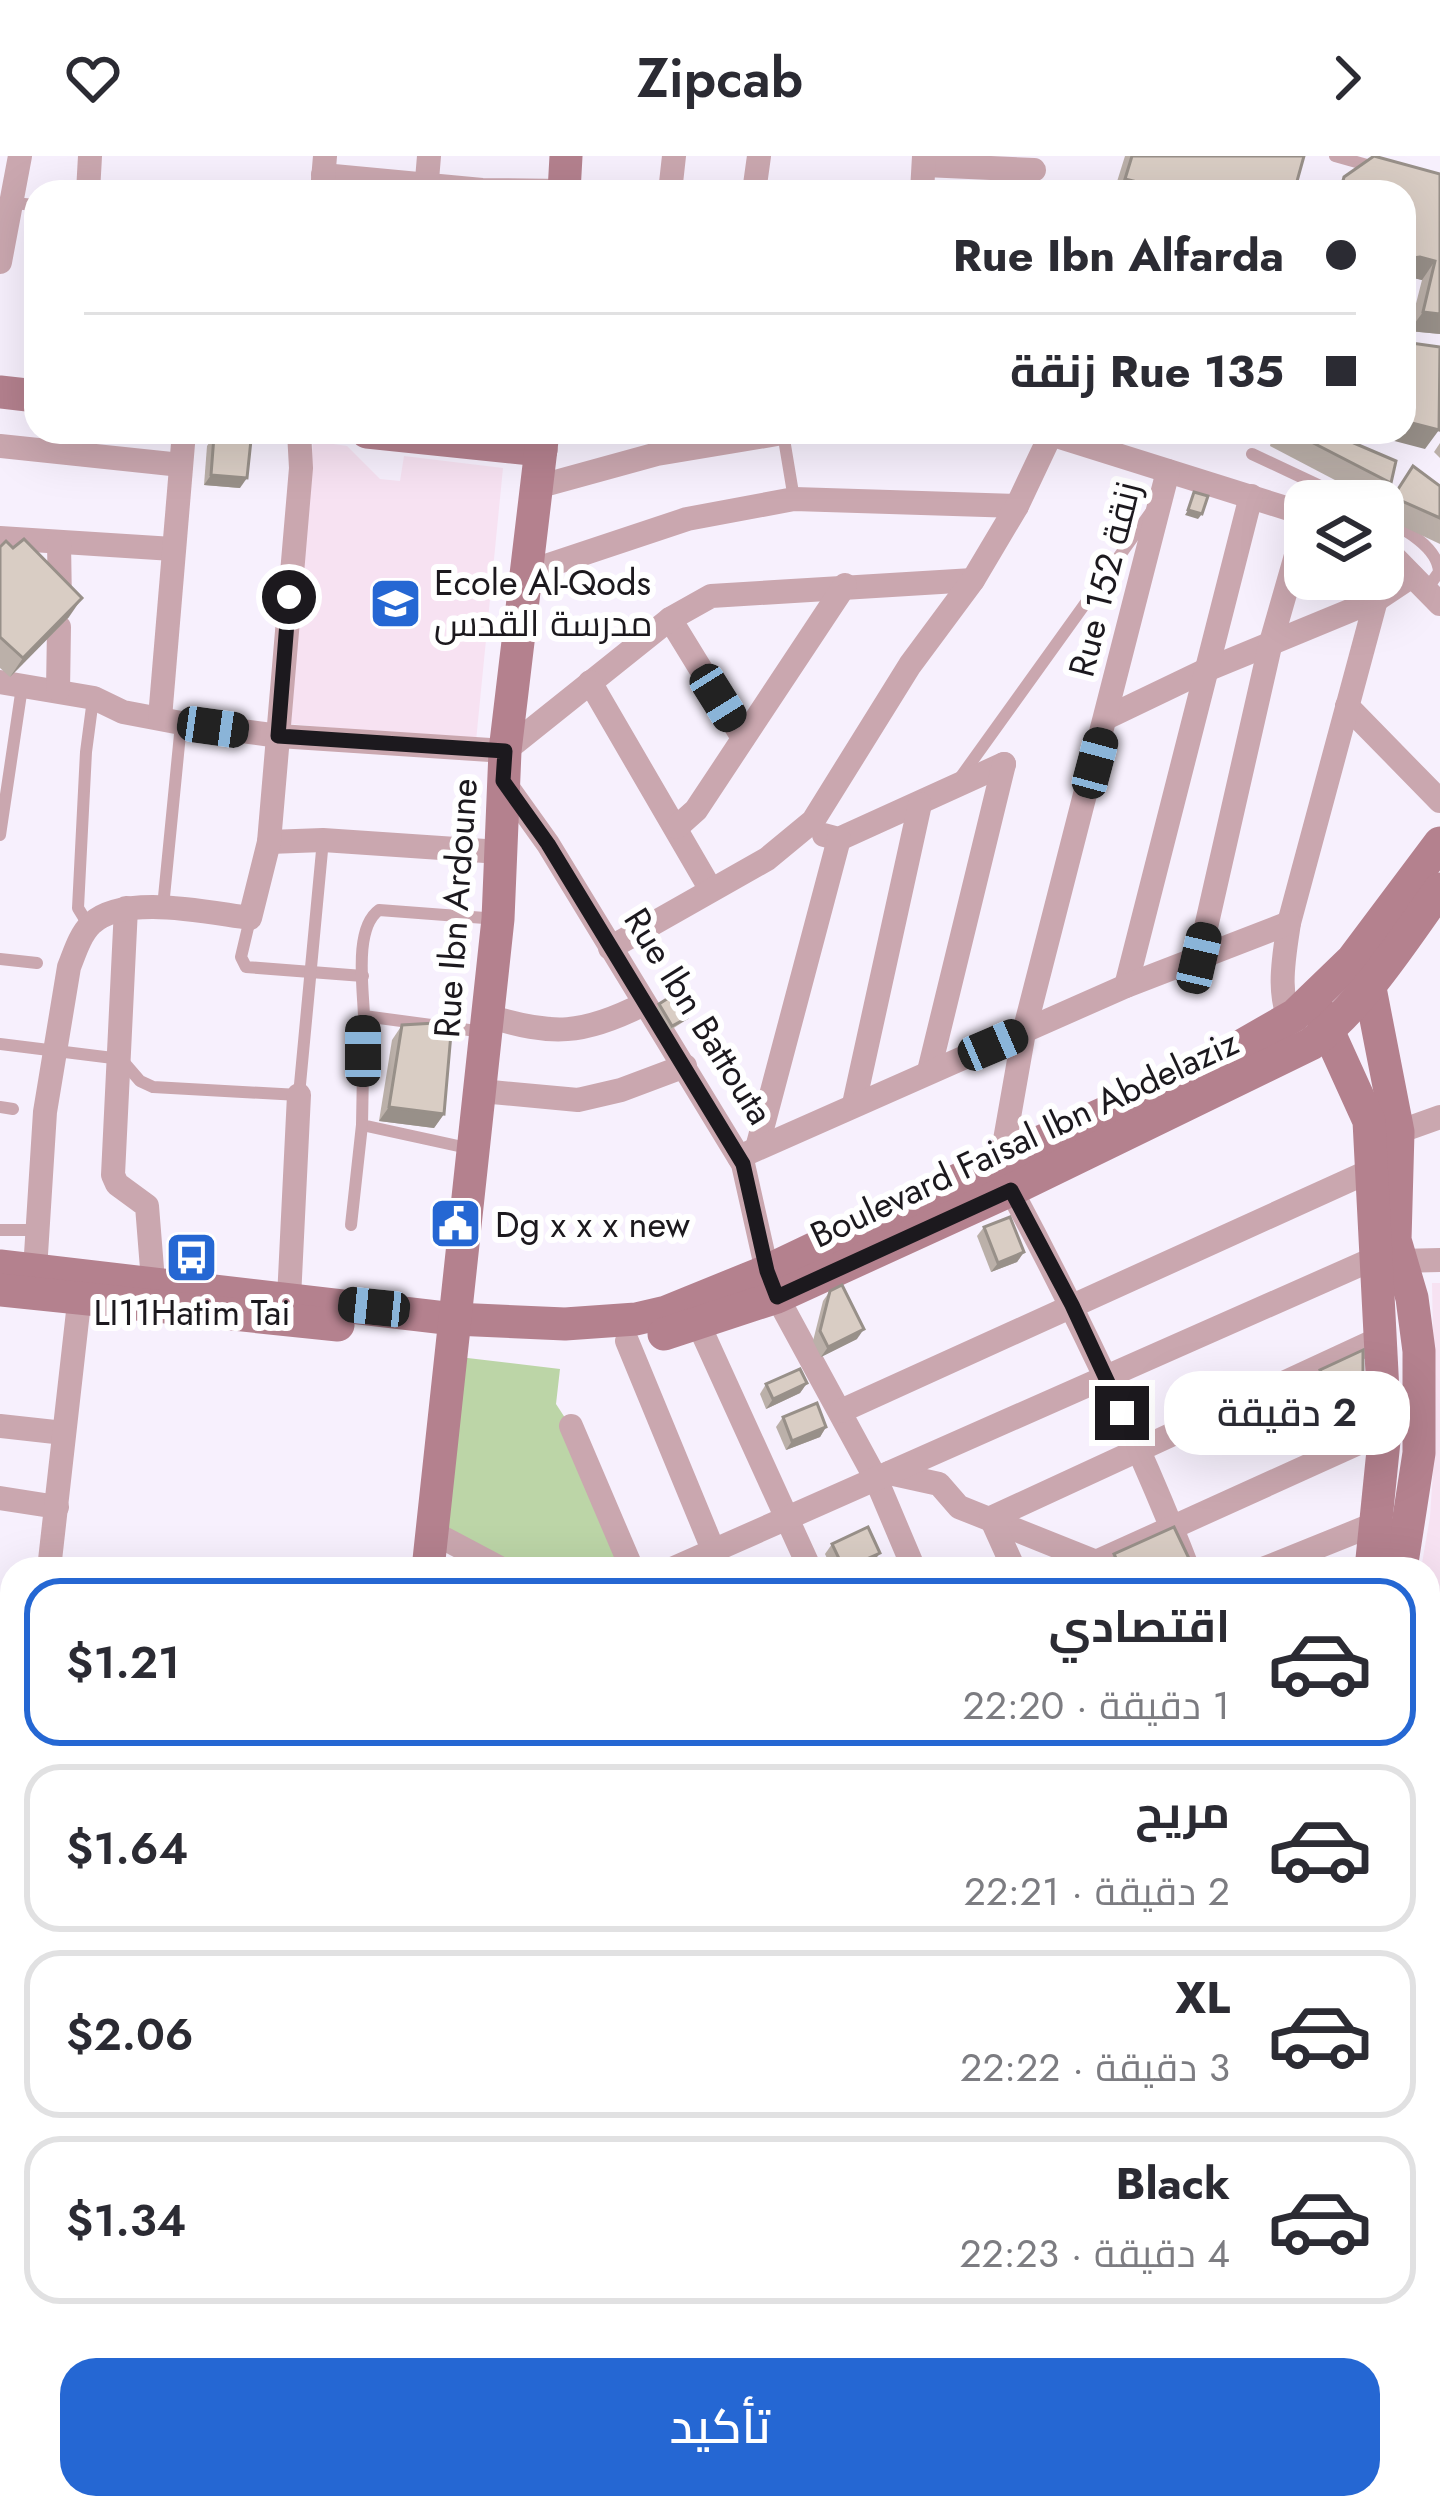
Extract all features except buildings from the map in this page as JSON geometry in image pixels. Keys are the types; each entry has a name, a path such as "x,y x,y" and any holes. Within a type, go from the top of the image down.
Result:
{"street":[{"path":"0,262 20,156"},
{"path":"925,160 1035,173"},
{"path":"323,174 368,180"},
{"path":"170,720 173,549 183,444"},
{"path":"35,1270 45,1112 69,967 89,926 126,908 250,918 269,842 300,444"},
{"name":"Rue Ibn Ardoune","path":"429,1557 481,1091 498,920 504,766 542,444"},
{"path":"537,487 657,454 717,444"},
{"path":"610,948 767,859 804,830 910,665 973,580 1017,506 1042,444"},
{"path":"1082,444 1284,507"},
{"path":"0,446 182,465"},
{"name":"Rue 152 زنقة","path":"1002,1181 1024,1032 1168,471"},
{"path":"1126,986 1251,496"},
{"path":"525,573 687,519 794,499 1017,506"},
{"path":"0,538 173,549"},
{"path":"58,690 59,542"},
{"path":"1404,567 1426,590"},
{"path":"11,684 94,698 123,712 170,720 504,766 590,682 670,619 711,596 973,580"},
{"path":"676,827 696,810 845,585"},
{"path":"1199,958 1284,597"},
{"path":"1106,718 1204,671 1376,600"},
{"path":"1376,600 1289,923 1282,968 1283,1004 1309,1024 1370,1121 1372,1170 1386,1260 1412,1298 1420,1382 1419,1453 1404,1557"},
{"path":"670,619 743,738"},
{"path":"590,682 712,890"},
{"path":"1347,706 1440,801"},
{"path":"804,830 839,839 1004,764 929,1071"},
{"name":"Rue Ibn Battouta","path":"504,766 644,1004 748,1152 748,1178 772,1284 882,1476 910,1557"},
{"path":"854,1104 920,804"},
{"path":"748,1152 839,839"},
{"path":"269,842 322,840 500,852"},
{"name":"Boulevard Faisal Ibn Abdelaziz","path":"1309,1024 1440,843"},
{"name":"Boulevard Faisal Ibn Abdelaziz","path":"0,1266 35,1270 80,1287 558,1343 627,1340 698,1323 772,1284 1002,1181 1220,1061 1309,1024 1369,983 1440,890"},
{"path":"126,908 113,1175 117,1184 147,1206 153,1281"},
{"path":"748,1152 1126,986 1289,923"},
{"path":"1369,983 1398,1132 1386,1260 1385,1430 1373,1557"},
{"path":"487,1024 554,1032 596,1026 644,1004"},
{"path":"481,1091 578,1100 685,1066"},
{"path":"289,1298 299,1095"},
{"path":"1398,1132 1440,1117"},
{"path":"841,1411 1372,1170"},
{"path":"1002,1181 1072,1305 1184,1557"},
{"path":"722,1557 785,1518 1386,1260 1440,1261"},
{"name":"Boulevard Faisal Ibn Abdelaziz","path":"0,1290 153,1281 289,1298 452,1328 636,1319 772,1284"},
{"path":"51,1557 80,1287"},
{"path":"698,1323 804,1557"},
{"path":"991,1518 1383,1337"},
{"path":"627,1340 716,1557"},
{"path":"0,1426 64,1433"},
{"path":"572,1426 627,1557"},
{"path":"1112,1557 1385,1430"},
{"path":"882,1476 939,1484 957,1506 1079,1557"},
{"path":"0,1498 57,1507"},
{"path":"991,1518 1009,1557"},
{"path":"1293,1557 1377,1523"},
{"path":"430,1531 479,1557"}],"lane":[{"path":"1335,156 1398,173"},
{"path":"785,444 794,499"},
{"path":"1252,454 1307,480"},
{"path":"955,785 1159,501"},
{"path":"1404,529 1436,558 1439,572 1426,590"},
{"path":"0,836 11,684"},
{"path":"89,926 78,908 86,752 94,698"},
{"path":"162,908 170,720"},
{"path":"0,1044 121,1059 140,1081 153,1087 299,1095 322,840"},
{"path":"351,1225 362,1125 368,923 375,912 498,920"},
{"path":"250,918 243,964 363,976"},
{"path":"0,959 37,963"},
{"path":"364,1016 487,1024"},
{"path":"362,1125 472,1149"},
{"path":"0,1230 37,1230"}],"shaded area":[{"name":"Ecole Al-Qods مدرسة القدس","path":"313,444 347,446 380,479 400,481 404,456 503,468 476,741 291,724"},
{"path":"1432,1283 1440,1283 1440,1557 1423,1557 1435,1442"}],"green space":[{"path":"459,1357 560,1369 556,1404 571,1427 627,1557 473,1557 430,1531"}],"place":[{"name":"Ecole Al-Qods مدرسة القدس","path":"395,603"},
{"name":"Dg x x x new","path":"456,1224"},
{"name":"LI11Hatim Tai","path":"192,1257"}],"route":[{"path":"289,597 278,736 505,751 503,781 548,844 743,1164 777,1297 1011,1190 1122,1413"}]}
